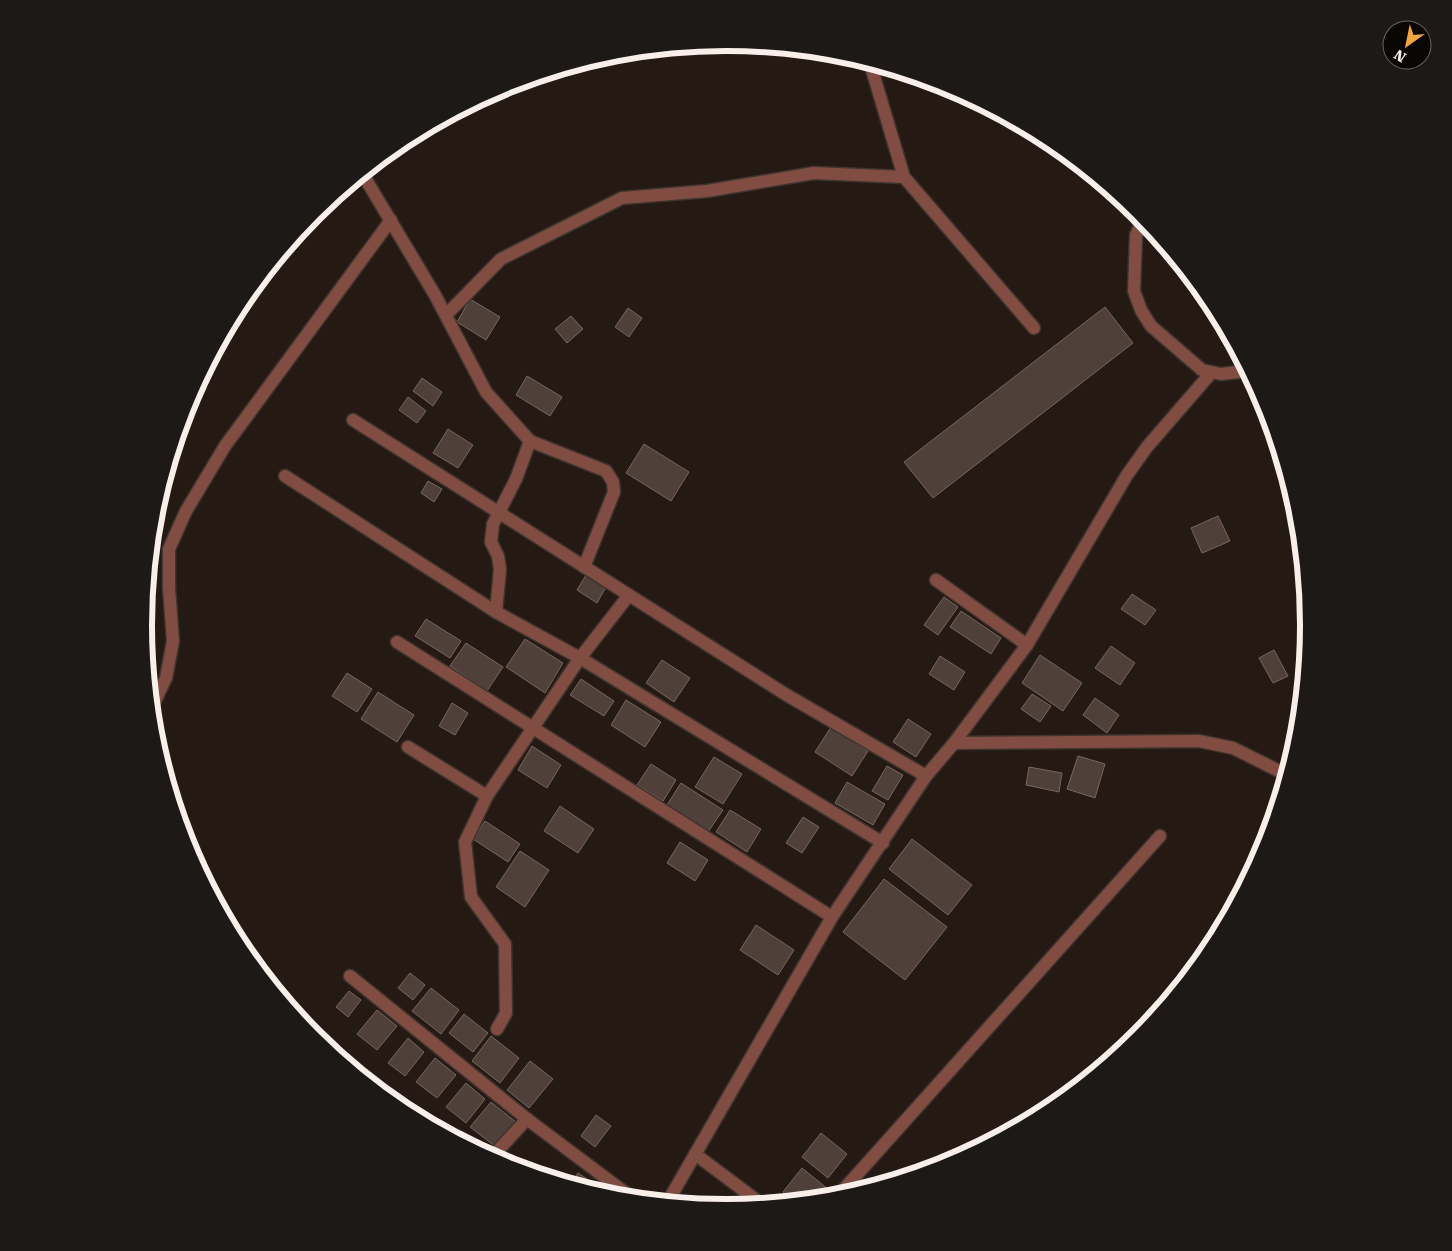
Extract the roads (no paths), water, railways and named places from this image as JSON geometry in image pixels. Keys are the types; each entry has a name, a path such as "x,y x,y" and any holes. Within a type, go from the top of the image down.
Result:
{"street":[{"path":"872,70 904,177 1034,328"},
{"path":"446,315 501,259 622,198 707,191 814,174 904,177"},
{"path":"366,179 446,315 486,392 530,440 606,471 613,482 614,492 584,567"},
{"path":"157,697 166,678 173,641 169,588 169,549 186,511 225,446 391,220"},
{"path":"1140,228 1136,235 1134,291 1141,310 1151,326 1202,370 1211,373 1240,371"},
{"path":"670,1197 832,918 926,776 954,743 1027,644 1127,475 1146,447 1211,373"},
{"path":"353,420 785,694 926,776"},
{"path":"496,612 500,569 491,542 498,512 516,479 530,440"},
{"path":"285,476 496,612 580,658 883,843"},
{"path":"936,580 1027,644"},
{"path":"497,1029 506,1013 505,944 471,897 465,842 488,796 532,728 580,658 629,595"},
{"path":"397,642 832,918"},
{"path":"954,743 1199,741 1233,748 1281,772"},
{"path":"408,747 488,796"},
{"path":"846,1187 1160,836"},
{"path":"350,976 527,1119 622,1190"},
{"path":"497,1152 527,1119"},
{"path":"695,1154 755,1199"}]}
